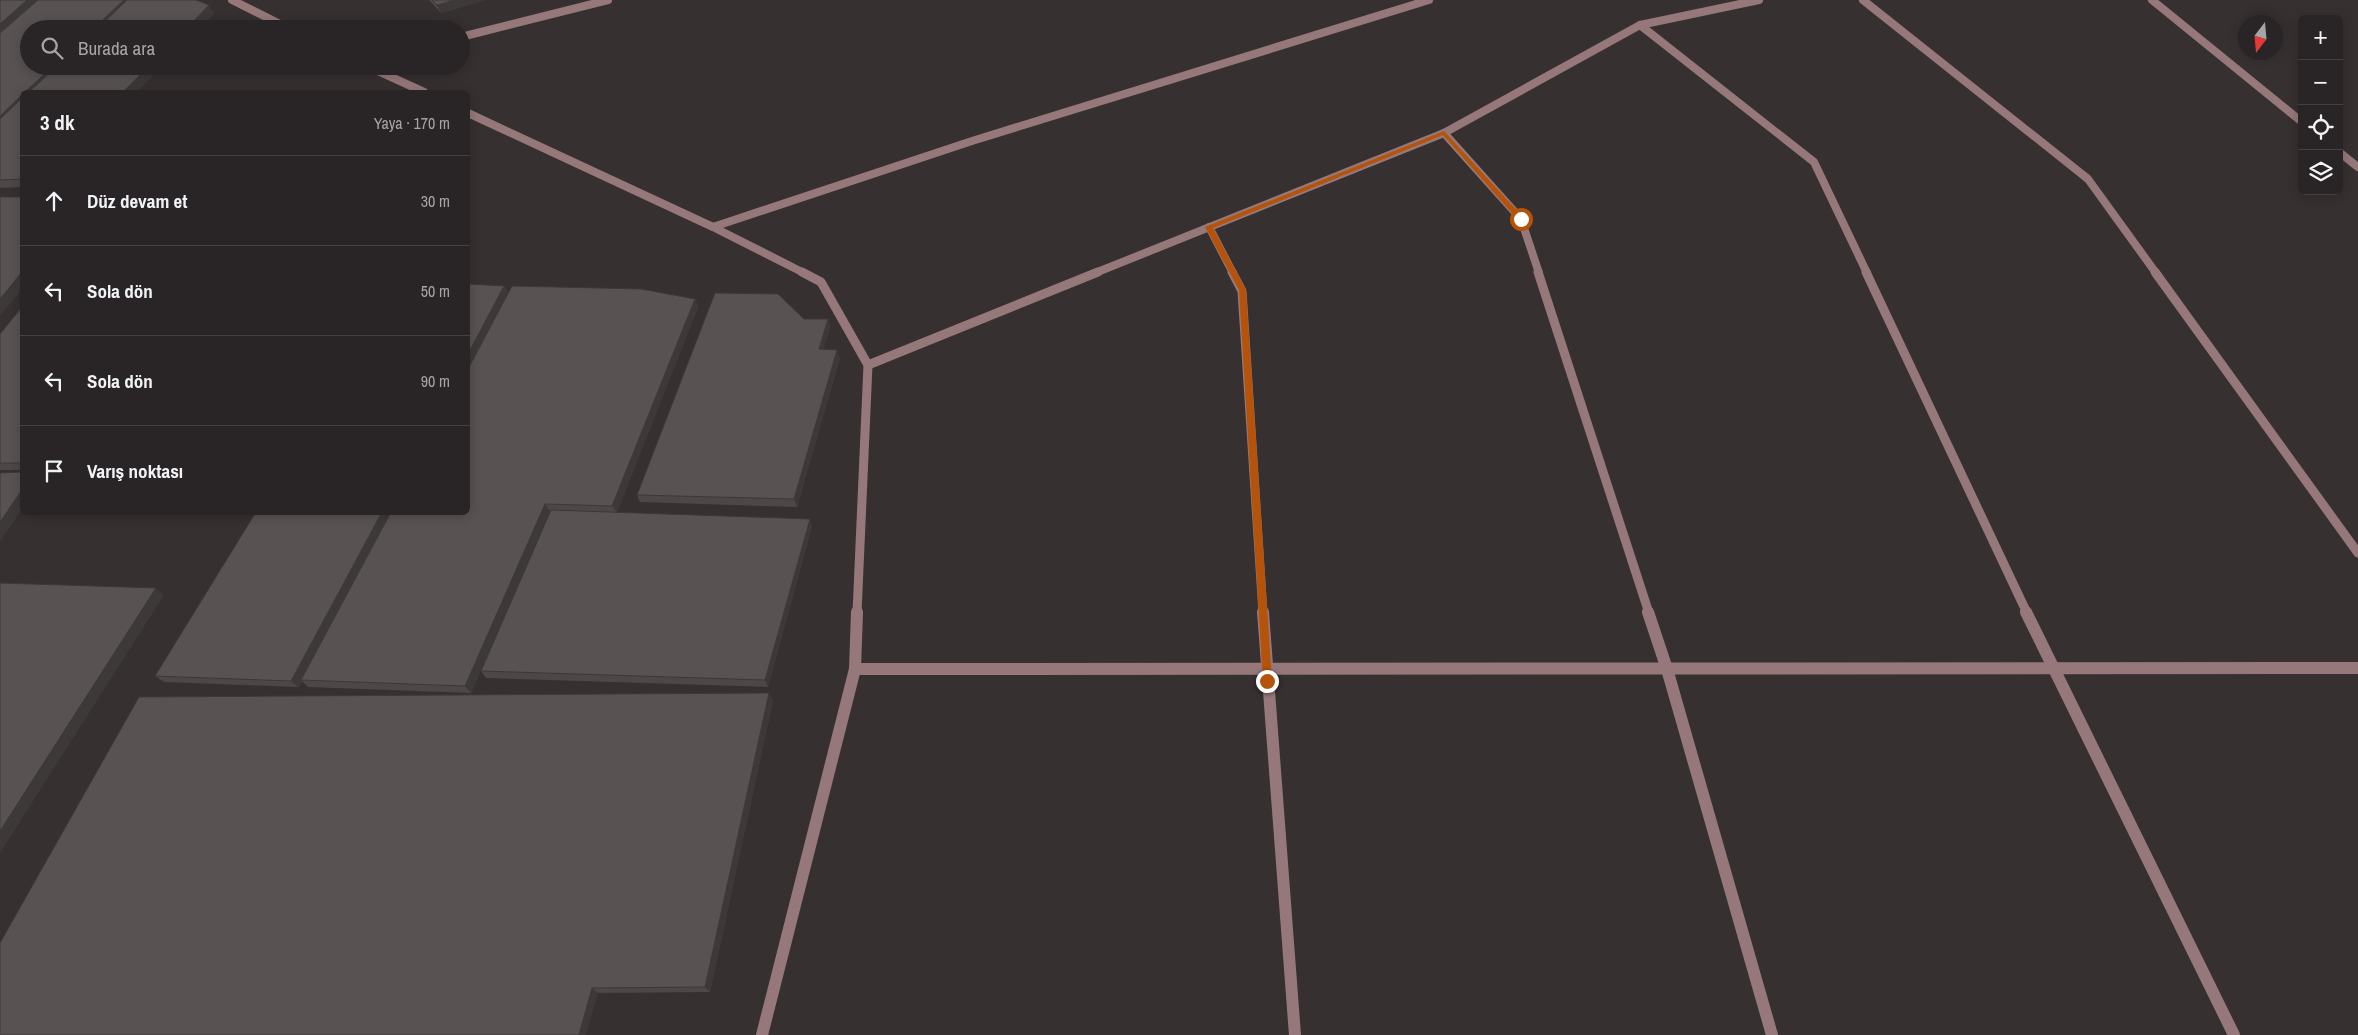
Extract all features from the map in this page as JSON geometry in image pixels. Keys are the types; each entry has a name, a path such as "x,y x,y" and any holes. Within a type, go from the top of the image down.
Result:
{"street":[{"path":"232,0 272,20"},
{"path":"470,35 608,0"},
{"path":"713,227 972,141 1429,0"},
{"path":"868,365 1444,133 1640,25 1759,0"},
{"path":"1863,0 2088,179 2358,553"},
{"path":"2152,0 2298,119"},
{"path":"1640,25 1814,162 2053,668 2234,1035"},
{"path":"387,75 420,90"},
{"path":"470,114 713,227 821,282 868,365 855,669 762,1035"},
{"path":"1444,133 1521,219 1668,669 1772,1035"},
{"path":"2343,155 2358,167"},
{"path":"1209,227 1242,290 1267,668 1295,1035"},
{"path":"855,669 2358,668"}],"building":[{"path":"0,0 27,0 0,24"},
{"path":"38,0 124,0 103,20 20,20 20,75 43,75 27,90 20,90 20,97 0,116 0,33"},
{"path":"127,0 196,0 209,5 195,20 106,20"},
{"path":"432,0 455,0 437,5"},
{"path":"47,75 140,75 125,90 31,90"},
{"path":"20,100 20,179 0,180 0,119"},
{"path":"0,197 20,197 20,274 0,299"},
{"path":"470,284 504,286 470,350"},
{"path":"512,286 641,289 695,299 612,506 545,504 465,686 301,680 389,515 470,515 470,365"},
{"path":"715,293 778,294 804,319 828,319 819,349 837,350 794,499 637,495"},
{"path":"20,309 20,463 0,463 0,334"},
{"path":"20,472 20,493 0,522 0,473"},
{"path":"551,510 810,519 765,680 481,671"},
{"path":"254,515 380,515 291,681 155,676"},
{"path":"0,583 156,588 0,831"},
{"path":"769,693 705,987 592,988 579,1035 0,1035 0,943 139,697"}],"route":[{"path":"1267,681 1242,290 1209,227 1444,133 1521,219"}]}
